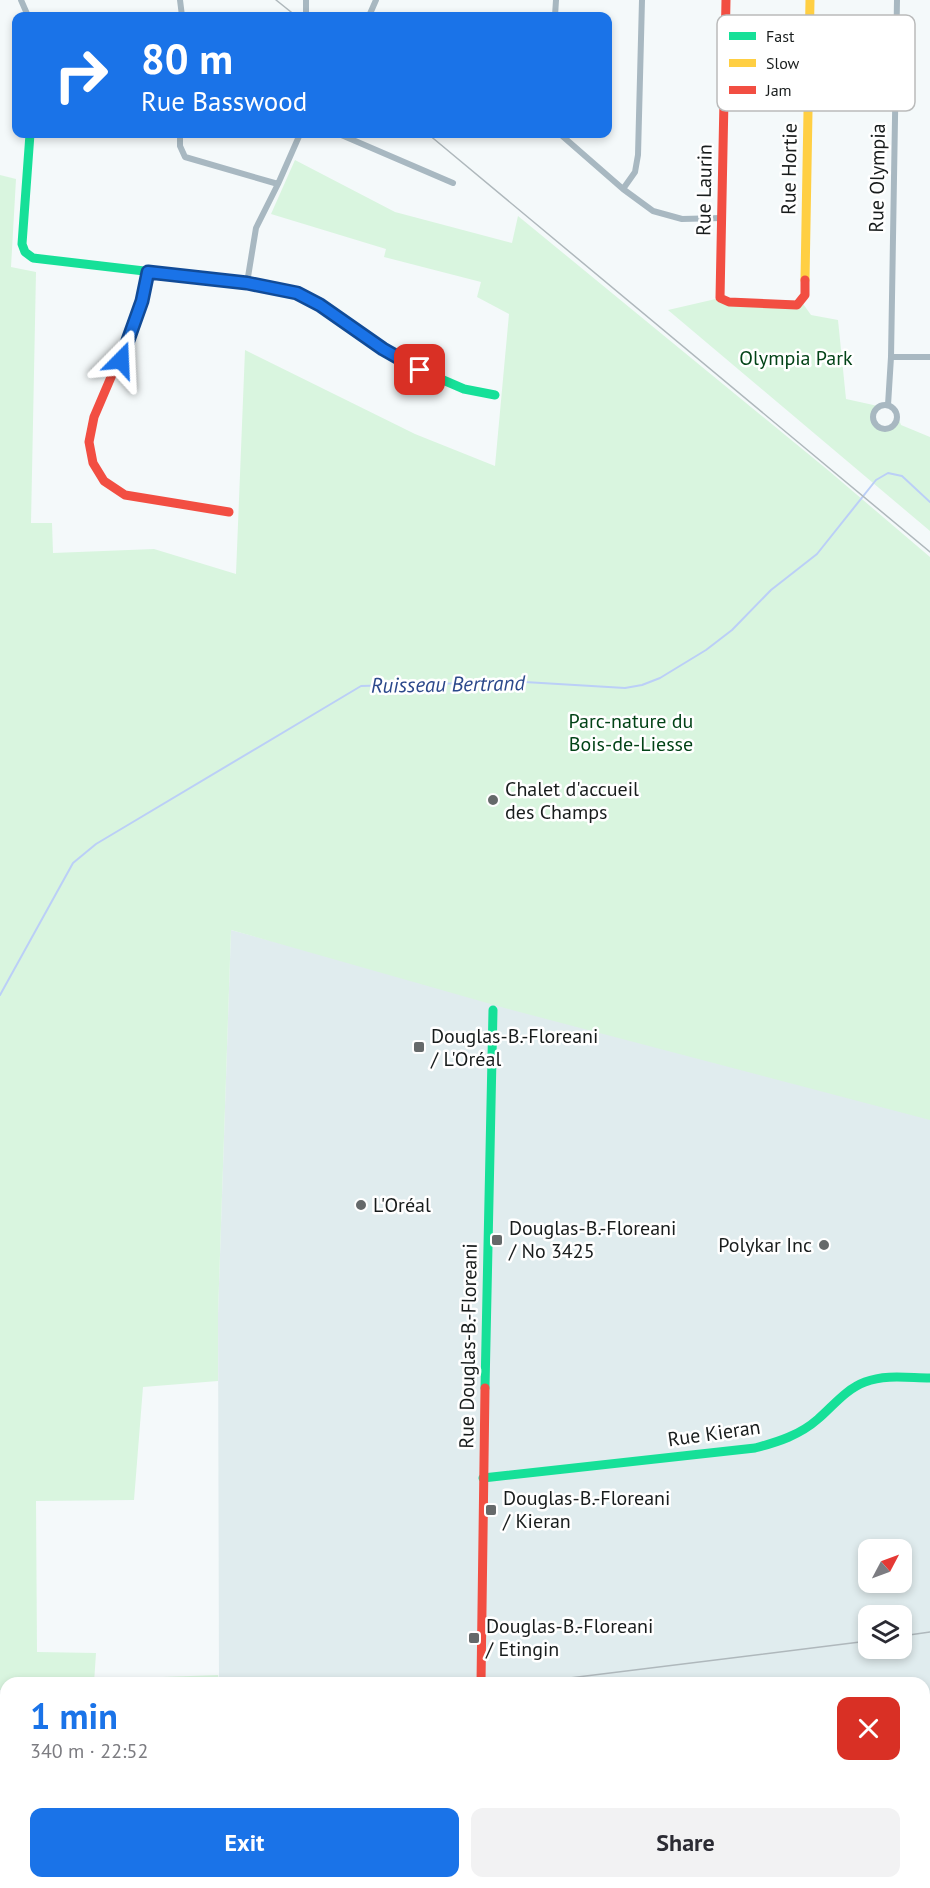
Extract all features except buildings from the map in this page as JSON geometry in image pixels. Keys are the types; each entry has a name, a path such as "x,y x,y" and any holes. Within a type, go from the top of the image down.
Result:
{"street":[{"path":"623,189 635,172 638,155 642,0"},
{"name":"Rue Laurin","path":"726,0 726,15"},
{"name":"Rue Hortie","path":"810,0 810,15"},
{"name":"Rue Olympia","path":"897,0 897,15"},
{"name":"Rue Laurin","path":"723,111 720,298 729,302 792,305 797,305 801,301"},
{"name":"Rue Hortie","path":"801,301 805,295 808,111"},
{"name":"Rue Olympia","path":"888,405 891,357 895,111"},
{"path":"30,138 22,244 25,252 33,258 247,283 297,293 320,305 383,349 420,370 464,389 495,394"},
{"path":"180,138 180,146 185,157 278,184"},
{"path":"247,283 256,228 298,138"},
{"path":"348,138 453,183"},
{"path":"565,138 623,189 653,211 668,217 696,220 721,218"},
{"path":"148,272 142,301 131,333 90,430 90,454 93,466 111,488 125,495 229,512"},
{"path":"891,357 930,357"},
{"name":"Rue Olympia","path":"888,405 896,412 897,419 891,428 881,429 873,421 872,414 878,406 888,405"},
{"name":"Rue Douglas-B.-Floreani","path":"481,1677 493,1010"},
{"name":"Rue Kieran","path":"483,1478 755,1448 781,1441 812,1425 863,1383 886,1378 930,1378"}],"shaded area":[{"path":"231,930 930,1118 930,1677 219,1677 218,1314"}],"green space":[{"name":"Parc-nature du Bois-de-Liesse","path":"295,160 395,212 512,243 518,216 829,471 930,557 930,1120 512,1010 231,930 218,1314 218,1381 143,1387 134,1500 36,1501 37,1652 96,1653 94,1677 0,1677 0,175 16,179 11,267 36,272 31,523 52,523 53,553 154,549 236,574 245,350 415,434 495,466 509,314 477,297 481,282 384,257 386,249 271,214"},
{"name":"Olympia Park","path":"720,298 801,301 811,315 838,320 846,399 878,406 873,414 873,420 881,428 887,429 893,426 896,421 896,412 901,425 930,437 930,531 668,310"},
{"path":"218,1675 218,1677 163,1677"}],"waterway":[{"name":"Ruisseau Bertrand","path":"0,995 73,863 96,844 361,686 467,683 491,680 625,688 642,685 660,678 706,650 732,630 771,590 817,554 876,480 888,473 902,476 930,502"}],"tram line":[{"path":"276,0 291,12"},
{"path":"433,138 930,552"},
{"path":"912,1635 930,1632"},
{"path":"577,1677 858,1642"}],"traffic: fast":[{"path":"30,138 22,244 25,252 33,258 247,283 297,293 320,305 383,349 420,370 464,389 495,395"},
{"path":"485,1388 493,1010"},
{"path":"483,1478 755,1448 796,1434 818,1419 846,1393 865,1382 889,1377 930,1378"}],"traffic: slow":[{"path":"810,0 810,15"},
{"path":"805,280 808,111"}],"traffic: jam":[{"path":"726,0 726,15"},
{"path":"724,111 720,298 729,302 797,305 805,295 805,280"},
{"path":"148,272 132,328 94,417 89,442 93,463 104,481 125,495 229,512"},
{"path":"481,1677 485,1388"}],"place":[{"name":"Chalet d'accueil des Champs","path":"493,800"},
{"name":"Douglas-B.-Floreani / L'Oréal","path":"419,1047"},
{"name":"L'Oréal","path":"361,1205"},
{"name":"Douglas-B.-Floreani / No 3425","path":"497,1240"},
{"name":"Polykar Inc","path":"824,1245"},
{"name":"Douglas-B.-Floreani / Kieran","path":"491,1510"},
{"name":"Douglas-B.-Floreani / Etingin","path":"474,1638"}],"route":[{"path":"121,360 142,301 148,272 247,283 297,293 320,305 383,349 420,370"}]}
